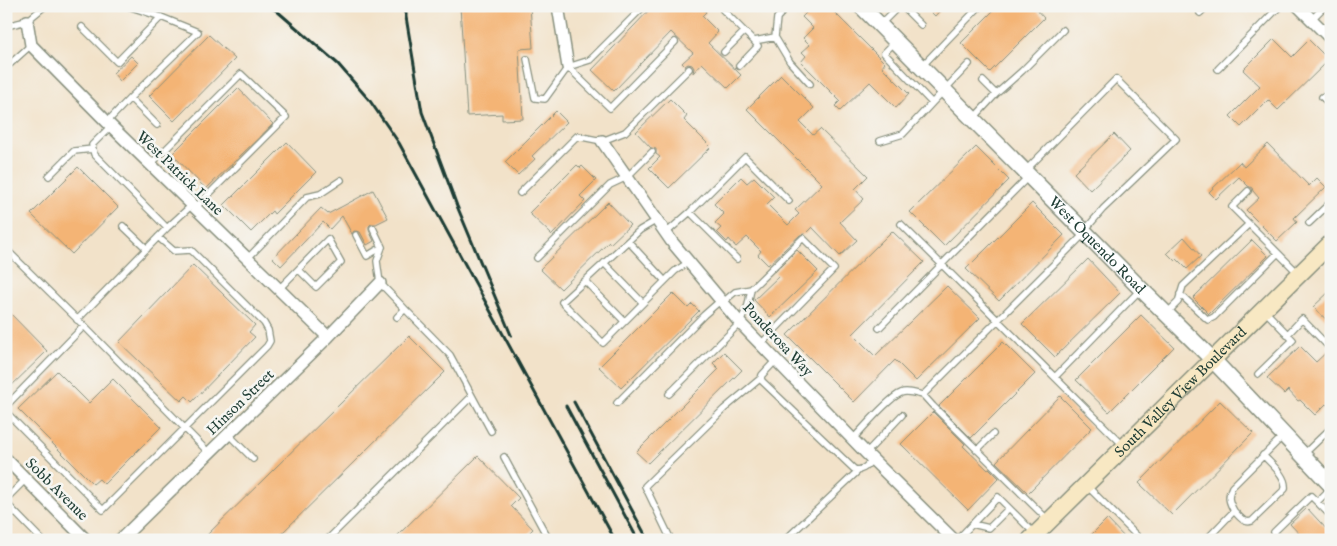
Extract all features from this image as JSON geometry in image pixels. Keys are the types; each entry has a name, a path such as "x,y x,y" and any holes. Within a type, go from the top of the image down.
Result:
{"main road":[{"name":"South Valley View Boulevard","path":"1033,537 1331,243"}],"street":[{"path":"558,6 568,67"},
{"name":"West Oquendo Road","path":"861,6 1213,360 1330,483"},
{"path":"1298,6 1331,39"},
{"path":"27,21 31,45"},
{"name":"West Patrick Lane","path":"31,45 109,124 328,337"},
{"name":"Ponderosa Way","path":"602,141 666,233 740,323 869,456 956,540"},
{"name":"Hinson Street","path":"120,540 328,337 380,283"},
{"name":"Sobb Avenue","path":"6,460 86,540"}],"lane":[{"path":"6,26 27,21 45,6"},
{"path":"128,6 198,32 130,98 92,145 94,154 167,228"},
{"path":"788,6 777,18 775,37 790,62 810,84"},
{"path":"880,26 900,6 921,25"},
{"path":"921,67 980,6"},
{"path":"1200,13 1207,6"},
{"path":"1218,68 1280,6"},
{"path":"1312,20 1325,6"},
{"path":"527,59 534,98 545,99 568,67 590,60 642,8"},
{"path":"722,10 758,46 738,66"},
{"path":"82,27 116,62 161,17"},
{"path":"973,118 1063,30"},
{"path":"724,52 744,32"},
{"path":"754,41 775,37"},
{"path":"896,41 884,53 932,103"},
{"path":"568,67 610,108 675,42"},
{"path":"10,64 31,45"},
{"path":"880,141 903,134 969,64"},
{"path":"520,193 577,136 602,141 625,132 689,69"},
{"path":"77,320 167,228 193,206 286,117 241,74 151,164"},
{"path":"879,328 942,264 1116,79 1176,139 1103,209 1085,232 924,395"},
{"path":"983,81 996,94"},
{"path":"1322,97 1331,105"},
{"path":"130,98 157,125"},
{"path":"50,176 74,151 93,149"},
{"path":"536,258 610,185 627,177 652,152"},
{"path":"666,233 690,212 745,157 789,201"},
{"path":"247,259 307,198 320,194 341,180"},
{"path":"1248,191 1232,207 1299,274"},
{"path":"1310,223 1331,202"},
{"path":"690,212 737,258"},
{"path":"657,220 640,230 562,302 603,343 675,271 689,262"},
{"path":"901,224 1124,446"},
{"path":"1166,314 1178,302 1183,286 1249,224"},
{"path":"122,226 147,249"},
{"path":"373,228 382,247 377,262 380,283 450,355 491,431"},
{"path":"356,235 368,256 382,247"},
{"path":"6,412 103,510 267,346 270,341 268,330 264,323 191,250 174,252 158,237"},
{"path":"617,403 704,315 735,292 751,289 803,238 834,269 761,344"},
{"path":"279,289 328,239 341,262 316,287 299,270"},
{"path":"628,241 665,281"},
{"path":"6,249 209,453"},
{"path":"1180,294 1208,320 1214,317 1278,253"},
{"path":"604,263 644,303"},
{"path":"585,281 624,321"},
{"path":"669,394 740,323 748,305 751,289"},
{"path":"1055,377 1141,289"},
{"path":"397,317 406,309"},
{"path":"1258,374 1292,340 1264,309"},
{"path":"1287,335 1302,319 1327,345"},
{"path":"6,406 84,326"},
{"path":"671,540 645,486 724,409 761,378 776,360"},
{"path":"761,378 854,469 859,470"},
{"path":"853,439 893,398 902,392 924,395 1049,521"},
{"path":"327,540 472,396"},
{"path":"785,540 859,470 863,469 869,456 902,415"},
{"path":"1303,455 1331,428"},
{"path":"228,434 253,459"},
{"path":"977,450 993,434"},
{"path":"1263,455 1286,483 1285,489 1252,521 1244,521 1234,511 1228,496 1232,488 1263,455 1284,435"},
{"path":"504,457 549,540"},
{"path":"6,499 26,479"},
{"path":"1317,502 1330,483"},
{"path":"1086,484 1141,540"},
{"path":"1281,540 1274,532 1311,496 1331,516"},
{"path":"956,540 998,497 1033,537"},
{"path":"6,504 42,540"},
{"path":"972,524 989,528 1009,508"},
{"path":"1206,540 1234,511"}],"building":[{"path":"460,6 530,6 533,48 519,49 523,119 502,120 502,114 467,116"},
{"path":"653,6 701,6 706,12 702,16 718,32 708,43 741,75 728,88 702,63 693,73 694,68 692,65 688,64 685,66 682,63 693,53 671,32 614,91 592,70"},
{"path":"813,6 828,6 885,63 882,67 909,94 896,108 870,82 840,111 835,106 840,101 801,62 806,56 802,52 810,45 803,38 813,28 802,17"},
{"path":"925,6 944,6 935,16"},
{"path":"998,6 1033,6 1044,18 990,72 961,43"},
{"path":"209,35 235,59 174,121 149,96"},
{"path":"1274,39 1292,57 1309,40 1329,60 1278,110 1268,100 1241,127 1230,116 1260,86 1243,70"},
{"path":"131,56 138,63 120,81 113,73"},
{"path":"781,75 814,108 800,122 813,135 820,129 868,176 855,189 864,199 840,222 857,240 840,256 812,227 805,234 800,235 768,265 758,255 761,251 747,237 736,247 729,239 727,242 717,232 721,228 715,223 724,214 714,204 741,177 747,183 754,177 774,197 767,204 788,225 799,214 795,210 822,184 747,109"},
{"path":"238,88 273,124 206,189 172,154"},
{"path":"670,99 687,116 684,120 711,147 669,188 649,168 660,157 656,154 656,149 651,148 636,132"},
{"path":"556,111 567,122 532,156 535,159 518,175 505,162"},
{"path":"1114,134 1130,151 1090,190 1074,173"},
{"path":"287,142 316,172 274,214 272,211 251,232 224,205"},
{"path":"1268,144 1309,186 1317,178 1326,187 1294,218 1297,222 1277,241 1246,210 1259,198 1252,188 1239,177 1216,199 1209,192 1240,162 1244,167"},
{"path":"976,147 1009,180 944,246 910,212"},
{"path":"577,165 580,168 582,166 596,180 580,196 585,201 552,235 529,213"},
{"path":"78,167 118,207 72,254 31,214"},
{"path":"373,190 388,218 369,226 374,241 367,245 360,232 354,231 352,234 342,216 330,229 323,222 281,266 273,258 321,208 328,214"},
{"path":"608,202 630,225 610,244 609,242 561,289 540,269"},
{"path":"1032,203 1064,235 999,301 966,269"},
{"path":"892,231 924,262 853,334 875,356 947,286 980,318 916,381 895,360 854,402 787,335"},
{"path":"1184,237 1201,256 1187,269 1177,259 1175,261 1167,253"},
{"path":"1252,240 1268,256 1209,314 1193,298"},
{"path":"797,250 818,271 770,317 754,300 779,276 775,272"},
{"path":"1088,259 1120,293 1055,357 1022,324"},
{"path":"193,265 255,325 249,332 255,337 192,402 186,396 181,401 119,342"},
{"path":"1331,290 1331,324 1313,307"},
{"path":"673,293 688,308 692,304 699,311 621,388 599,367"},
{"path":"6,309 47,351 6,391"},
{"path":"1141,315 1174,347 1109,412 1076,380"},
{"path":"409,336 445,372 275,540 202,540"},
{"path":"1003,342 1035,374 971,438 939,406"},
{"path":"1300,346 1316,362 1331,348 1331,408 1326,404 1315,415 1288,390 1284,394 1267,378"},
{"path":"724,352 742,370 648,463 636,452 719,369 713,363"},
{"path":"57,371 89,403 113,379 161,427 104,484 99,479 93,484 18,409"},
{"path":"1060,396 1092,428 1028,493 996,462"},
{"path":"1220,401 1253,433 1172,515 1139,483"},
{"path":"933,412 965,444 963,446 999,478 968,510 901,444"},
{"path":"478,456 519,498 511,506 533,529 522,540 393,540"},
{"path":"1307,508 1331,534 1331,540 1305,540 1290,524"},
{"path":"1107,519 1127,540 1086,540"}],"railway":[{"path":"269,6 338,64 370,101 399,143 615,540"},
{"path":"406,6 406,17 422,112 457,206 511,335"},
{"path":"574,402 648,540"},
{"path":"566,406 638,540"}]}
